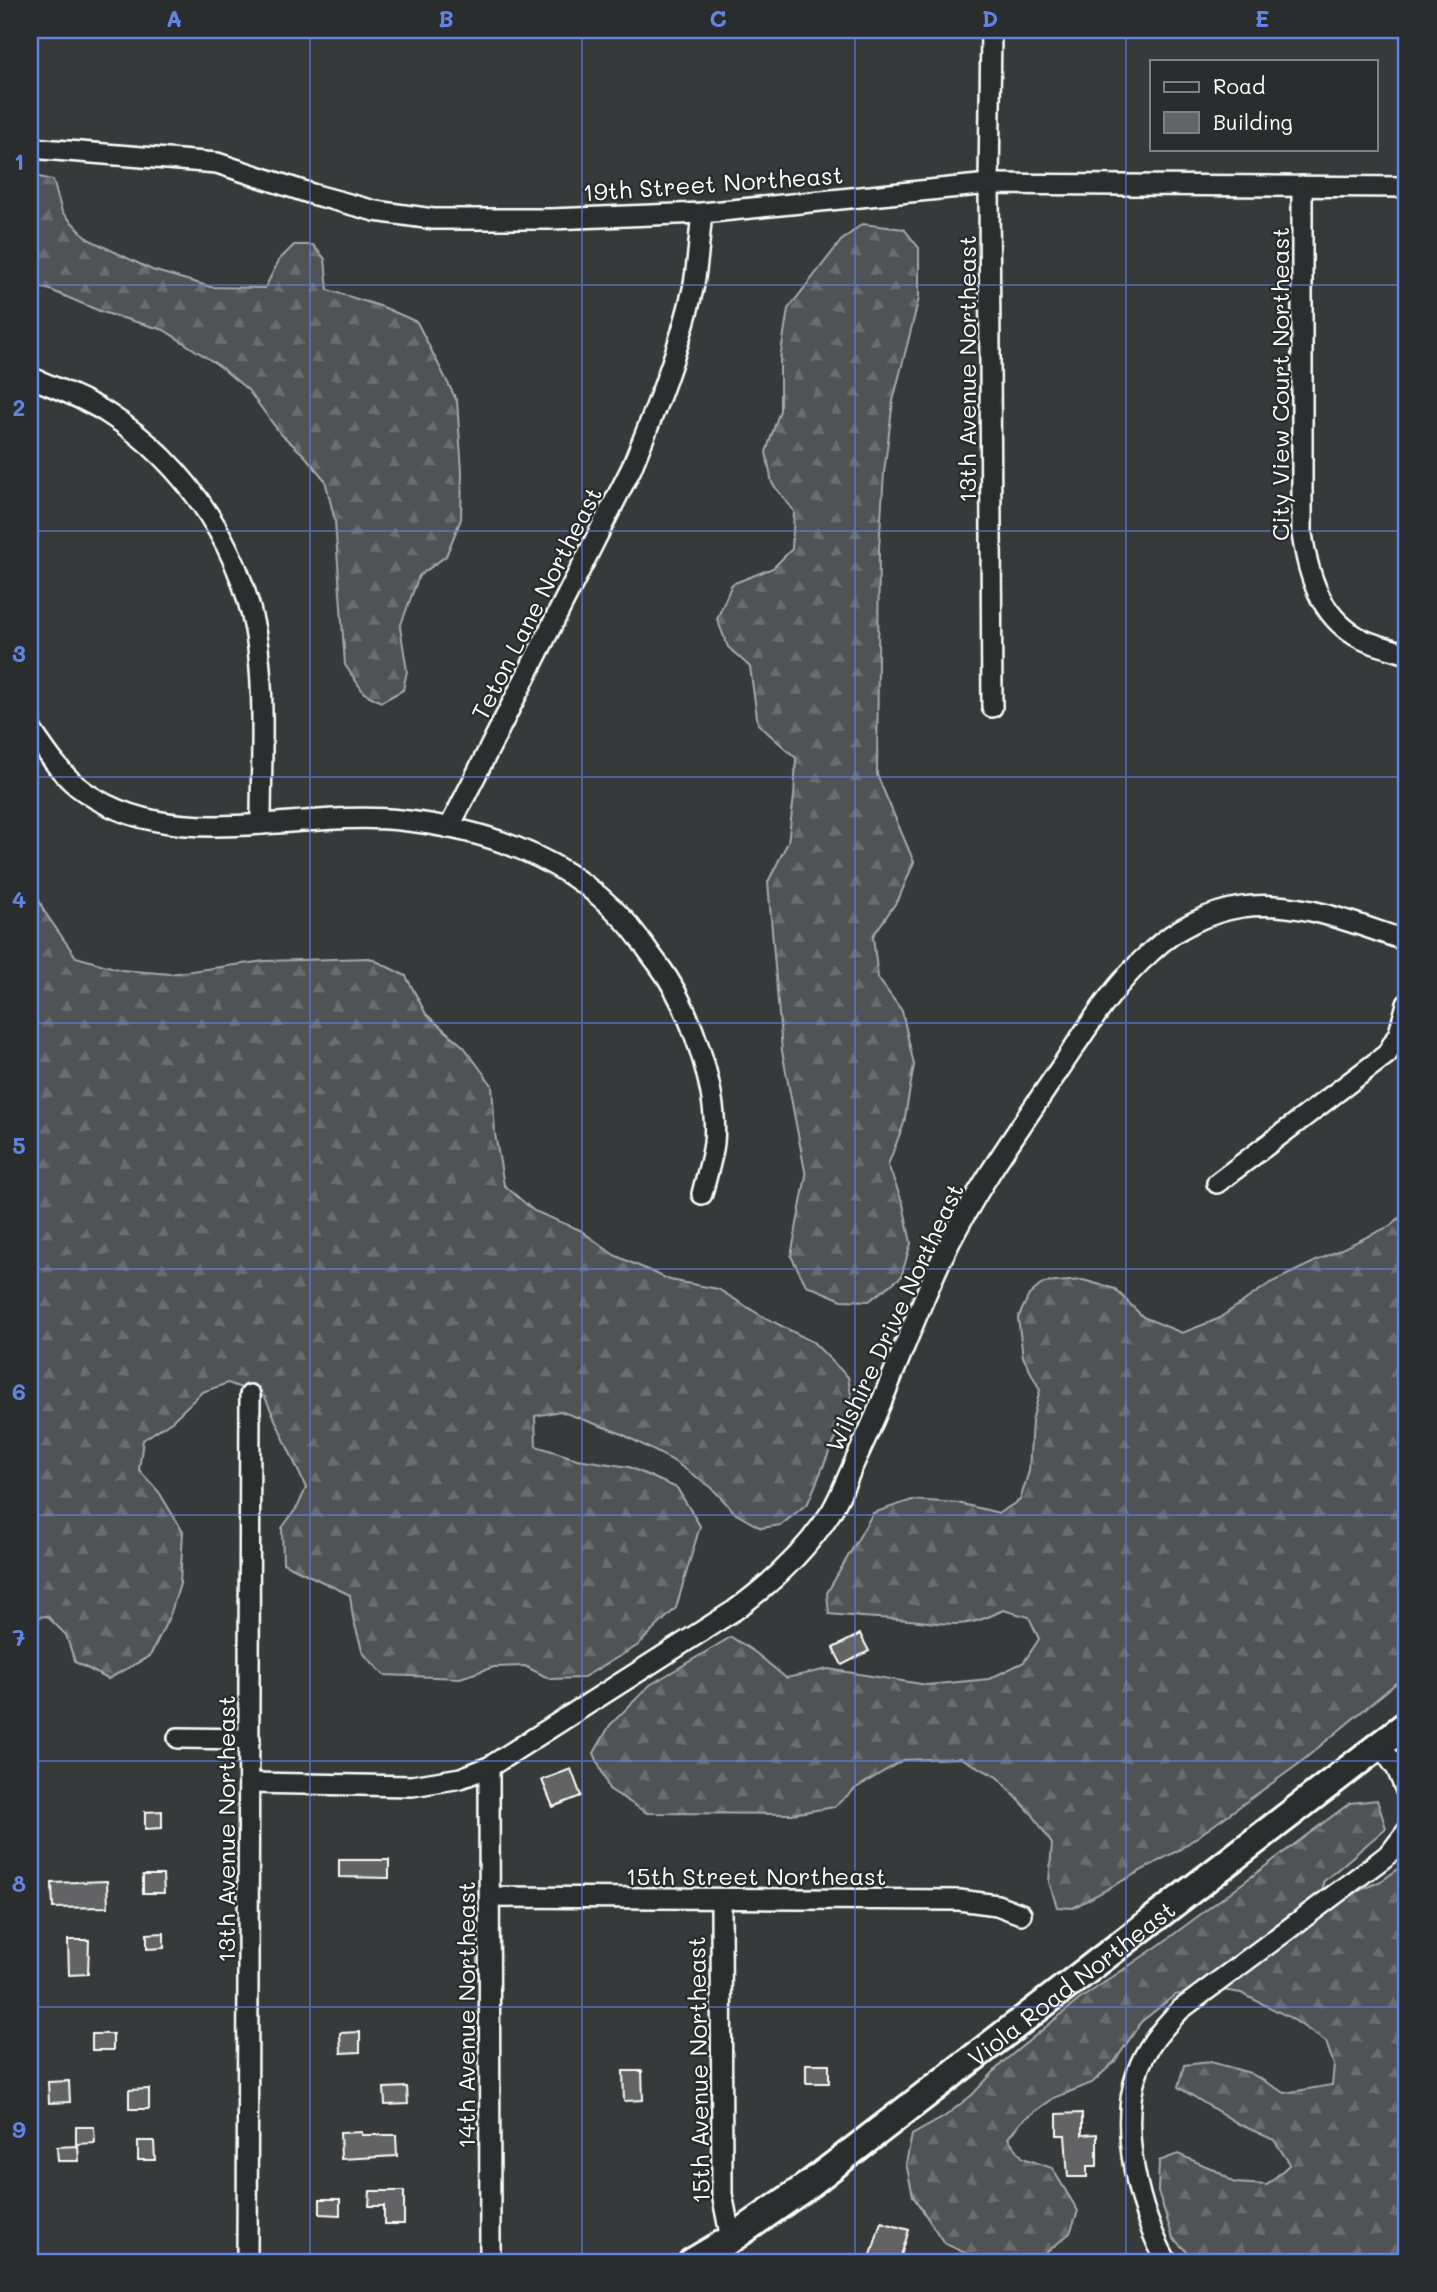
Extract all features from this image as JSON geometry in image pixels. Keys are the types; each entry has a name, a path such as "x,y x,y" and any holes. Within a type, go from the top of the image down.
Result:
{"main road":[{"name":"Viola Road Northeast","path":"692,2262 731,2239 807,2186 1407,1724"}],"street":[{"name":"13th Avenue Northeast","path":"991,30 989,184 992,707"},
{"name":"19th Street Northeast","path":"30,148 217,163 375,211 433,219 551,219 702,214 989,184 1407,187"},
{"name":"City View Court Northeast","path":"1302,186 1302,534 1307,566 1315,590 1331,614 1356,636 1407,653"},
{"name":"Teton Lane Northeast","path":"449,828 631,469 683,328 693,286 702,214"},
{"path":"30,377 107,412 140,438 190,488 228,546 242,576 258,647 262,691 261,824"},
{"path":"30,728 55,763 83,791 112,808 145,819 183,826 398,820 493,838 537,854 583,884 625,922 670,981 702,1056 714,1107 714,1143 702,1194"},
{"name":"Wilshire Drive Northeast","path":"489,1767 735,1611 792,1561 812,1539 831,1511 870,1430 942,1260 967,1209 989,1172 1106,1001 1153,949 1180,930 1214,914 1242,907 1270,905 1303,909 1407,941"},
{"path":"1217,1183 1387,1054 1399,1033 1407,1004"},
{"name":"13th Avenue Northeast","path":"247,2262 250,1395"},
{"path":"178,1738 250,1739"},
{"path":"1381,1746 1397,1769 1407,1793"},
{"path":"250,1783 412,1786 461,1778 489,1767"},
{"name":"14th Avenue Northeast","path":"489,1767 490,2262"},
{"path":"1167,2262 1141,2194 1132,2149 1132,2093 1144,2055 1180,2010 1381,1860 1391,1852 1407,1831"},
{"name":"15th Street Northeast","path":"490,1897 959,1900 997,1905 1021,1914"},
{"name":"15th Avenue Northeast","path":"721,1900 722,2194 731,2239"}],"green space":[{"path":"30,175 53,180 62,212 88,239 152,270 211,287 265,288 279,260 294,245 313,245 325,259 328,290 383,307 417,322 457,401 462,471 461,519 446,556 419,576 400,627 407,671 403,690 381,702 364,693 345,665 335,521 325,480 305,456 280,433 248,390 218,365 164,330 102,312 48,289 30,286"},
{"path":"862,224 904,229 919,248 919,298 893,401 884,473 879,548 877,775 914,862 899,898 873,936 878,978 902,1011 914,1065 904,1123 888,1165 903,1204 911,1243 901,1277 869,1301 842,1300 806,1285 791,1256 806,1176 782,1051 768,882 788,842 796,758 758,724 750,667 728,647 717,619 732,584 773,568 792,549 794,511 772,483 766,452 780,410 780,359 788,309 841,241"},
{"path":"30,880 44,911 76,957 121,970 170,974 264,961 370,958 406,976 426,1014 464,1047 492,1085 495,1134 504,1185 534,1211 580,1230 614,1255 670,1280 718,1289 760,1315 813,1342 848,1377 853,1406 830,1450 808,1503 781,1525 761,1528 736,1514 711,1487 672,1460 620,1433 560,1411 535,1416 536,1446 577,1459 629,1467 677,1488 700,1526 676,1608 637,1646 582,1678 550,1679 525,1666 494,1667 460,1678 384,1675 363,1653 353,1618 350,1595 283,1563 282,1528 298,1506 306,1488 265,1397 228,1383 202,1392 173,1420 143,1440 139,1470 159,1492 183,1532 180,1584 170,1615 150,1656 108,1679 75,1662 66,1635 47,1616 30,1618"},
{"path":"1407,1211 1407,1674 1296,1766 1179,1850 1073,1908 1057,1907 1049,1882 1052,1844 1033,1815 997,1777 961,1758 903,1760 856,1788 834,1807 792,1814 647,1813 609,1789 594,1753 610,1725 650,1685 731,1637 756,1653 786,1678 828,1669 927,1685 989,1679 1024,1662 1039,1639 1029,1617 1003,1610 977,1621 956,1624 829,1614 827,1593 873,1513 912,1500 958,1503 999,1513 1020,1500 1029,1471 1032,1421 1040,1390 1023,1357 1018,1318 1029,1295 1043,1283 1083,1280 1115,1289 1143,1317 1182,1333 1218,1319 1270,1283 1390,1226"},
{"path":"1377,1800 1386,1828 1323,1882 1324,1906 1381,1881 1407,1863 1407,2262 1197,2262 1173,2238 1158,2191 1159,2161 1178,2154 1215,2170 1235,2183 1267,2185 1290,2164 1274,2140 1239,2124 1178,2087 1184,2065 1211,2062 1250,2073 1285,2093 1332,2085 1334,2065 1326,2042 1291,2018 1241,1993 1216,1989 1175,1995 1141,2022 1115,2061 1092,2083 1054,2098 1022,2121 1008,2138 1023,2158 1052,2168 1078,2211 1070,2233 1040,2258 973,2257 944,2243 913,2196 906,2163 912,2135 944,2117 972,2095 1003,2062 1080,1999 1158,1946 1350,1803"}],"building":[{"path":"860,1634 869,1651 842,1665 833,1648"},
{"path":"571,1769 581,1796 553,1807 542,1780"},
{"path":"162,1811 162,1828 145,1829 145,1812"},
{"path":"339,1860 389,1860 389,1878 339,1877"},
{"path":"143,1875 163,1875 164,1893 143,1893"},
{"path":"107,1881 108,1907 53,1908 52,1883"},
{"path":"164,1933 164,1948 147,1949 147,1934"},
{"path":"68,1940 89,1940 88,1974 69,1975"},
{"path":"360,2032 360,2052 341,2053 340,2033"},
{"path":"92,2034 113,2034 113,2050 92,2050"},
{"path":"806,2064 829,2064 829,2083 806,2083"},
{"path":"623,2071 642,2071 643,2100 624,2101"},
{"path":"69,2081 70,2102 49,2103 48,2082"},
{"path":"407,2087 408,2104 385,2105 384,2088"},
{"path":"149,2089 149,2109 129,2109 129,2090"},
{"path":"1082,2113 1082,2135 1097,2134 1097,2166 1087,2166 1087,2177 1068,2177 1065,2135 1057,2135 1057,2114"},
{"path":"76,2127 94,2127 95,2143 76,2144"},
{"path":"362,2132 362,2135 396,2135 397,2156 341,2159 340,2133"},
{"path":"138,2141 154,2141 155,2160 138,2160"},
{"path":"78,2146 79,2161 58,2161 57,2147"},
{"path":"370,2191 404,2191 404,2224 384,2224 384,2206 369,2206"},
{"path":"320,2199 340,2199 340,2215 320,2214"},
{"path":"881,2222 909,2230 899,2262 869,2262"}]}
